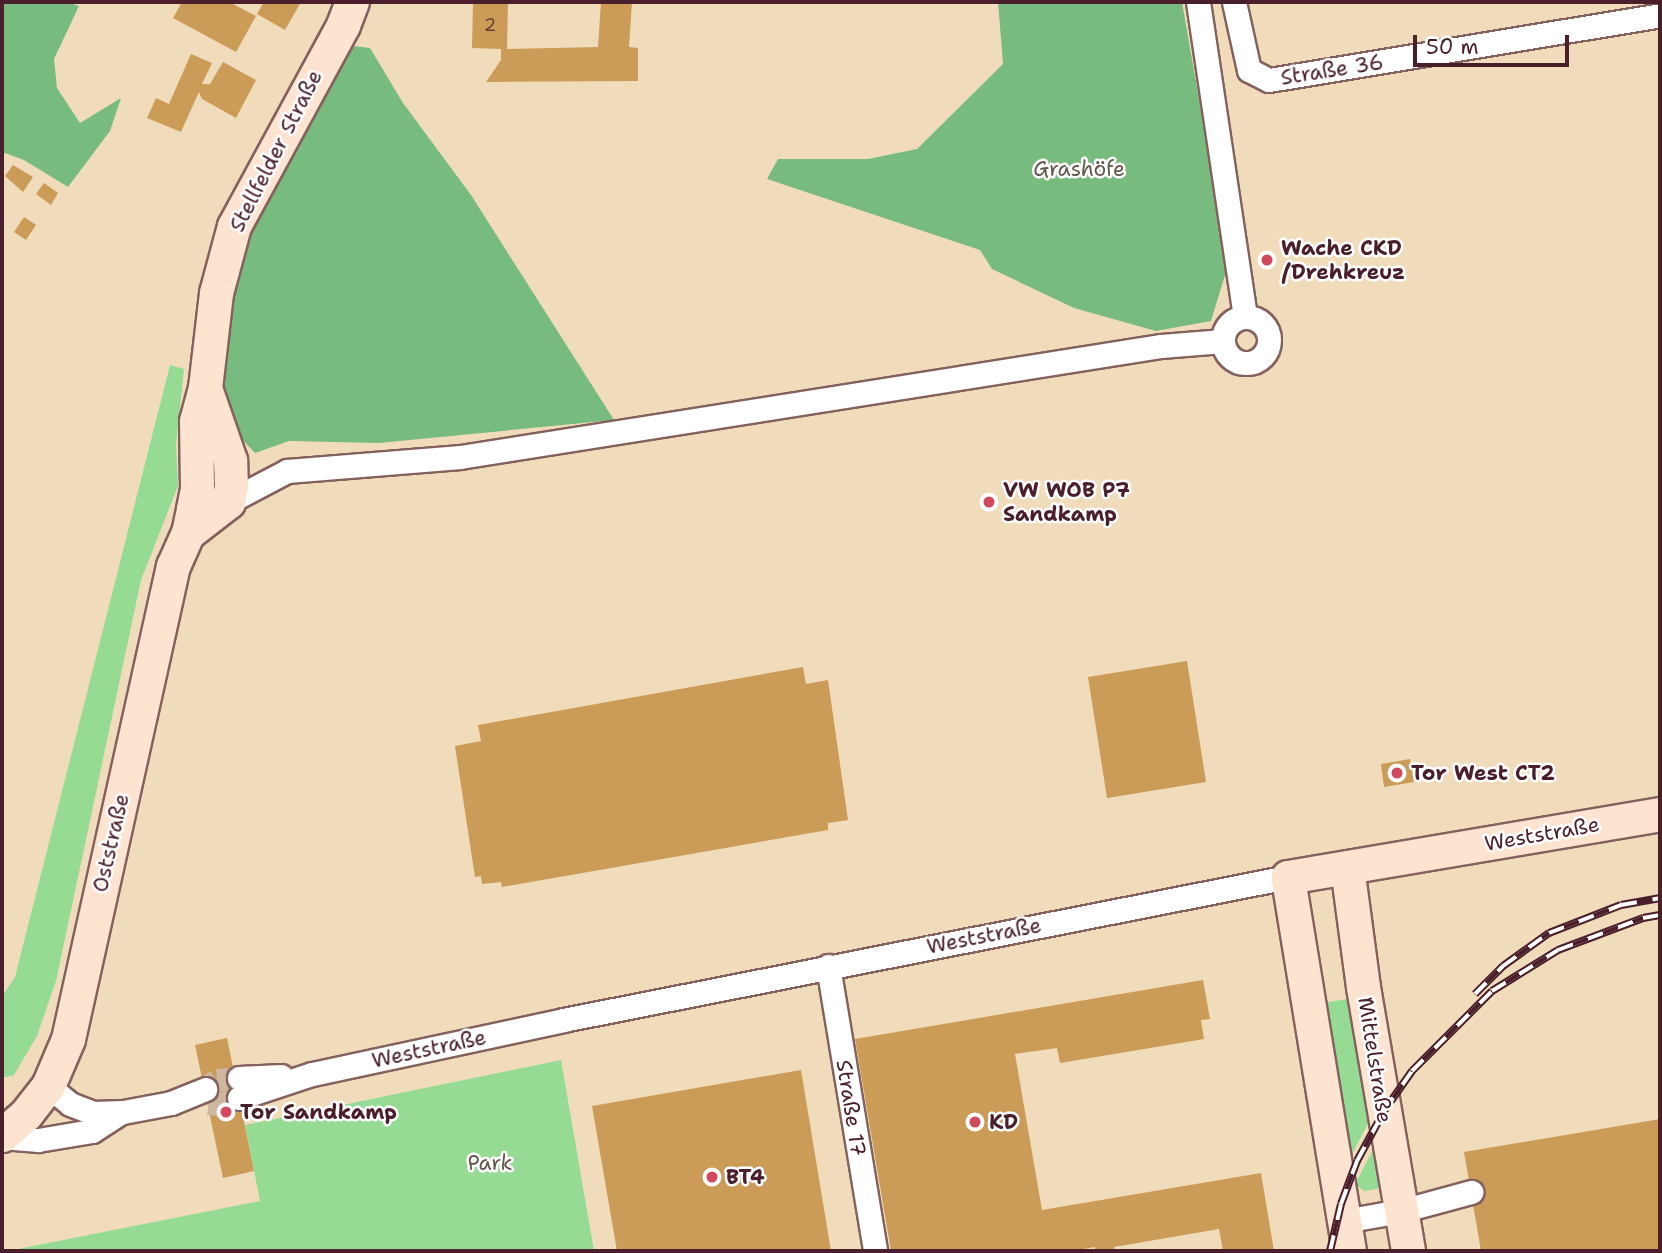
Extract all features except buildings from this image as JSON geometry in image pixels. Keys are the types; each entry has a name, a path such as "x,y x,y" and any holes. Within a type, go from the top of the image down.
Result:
{"street":[{"name":"Stellfelder Straße","path":"188,533 197,489 196,421 205,388 216,293 234,226 343,25 352,2"},
{"path":"1198,2 1245,317"},
{"name":"Straße 36","path":"1234,2 1245,62 1254,75 1277,80 1660,15"},
{"path":"1245,317 1257,320 1266,330 1269,343 1263,355 1252,362 1238,362 1227,354 1223,341 1231,322 1245,317"},
{"path":"188,533 228,502 287,471 460,457 1161,346 1223,341"},
{"path":"205,388 230,460 232,486 228,502"},
{"name":"Oststraße","path":"2,1136 26,1114 48,1086 68,1039 173,566 188,533"},
{"name":"Weststraße","path":"239,1088 828,965 1288,877 1660,814"},
{"name":"Mittelstraße","path":"1348,867 1363,987 1408,1251"},
{"path":"1288,877 1346,1236 1401,1211 1471,1192"},
{"name":"Straße 17","path":"828,965 875,1251"},
{"path":"48,1086 70,1104 93,1113 123,1112 199,1097"},
{"path":"2,1136 38,1140 92,1131 123,1112"}],"green space":[{"path":"2,2 68,2 79,6 54,59 57,88 80,123 121,98 110,131 68,187 24,160 5,153 2,156"},
{"name":"Grashöfe","path":"998,2 1182,2 1228,265 1211,321 1156,331 1074,308 992,269 980,250 767,179 778,159 868,159 917,149 1003,64"},
{"path":"346,45 370,48 403,103 471,195 614,420 379,443 289,441 255,453 235,432 221,379 238,267 252,217"},
{"path":"170,365 184,369 176,445 178,486 141,580 56,981 37,1036 14,1075 2,1078 2,996 15,977"},
{"path":"1353,998 1373,1114 1350,1158 1323,1003"},
{"name":"Park","path":"561,1060 594,1251 8,1251 260,1201 245,1125"},
{"path":"1377,1142 1384,1181 1377,1189 1364,1191 1355,1184"}],"tunnel":[{"path":"205,1089 217,1080 239,1078"},
{"path":"208,1103 222,1104 239,1098"}],"railway":[{"path":"1475,994 1503,966 1549,933 1621,905 1660,898"},
{"path":"1330,1251 1341,1204 1357,1161 1384,1111 1412,1071 1492,991 1558,950 1643,918 1660,915"}],"place":[{"name":"Wache CKD /Drehkreuz","path":"1267,260"},
{"name":"VW WOB P7 Sandkamp","path":"989,502"},
{"name":"Tor West CT2","path":"1397,773"},
{"name":"Tor Sandkamp","path":"226,1112"},
{"name":"KD","path":"975,1122"},
{"name":"BT4","path":"712,1177"}]}
